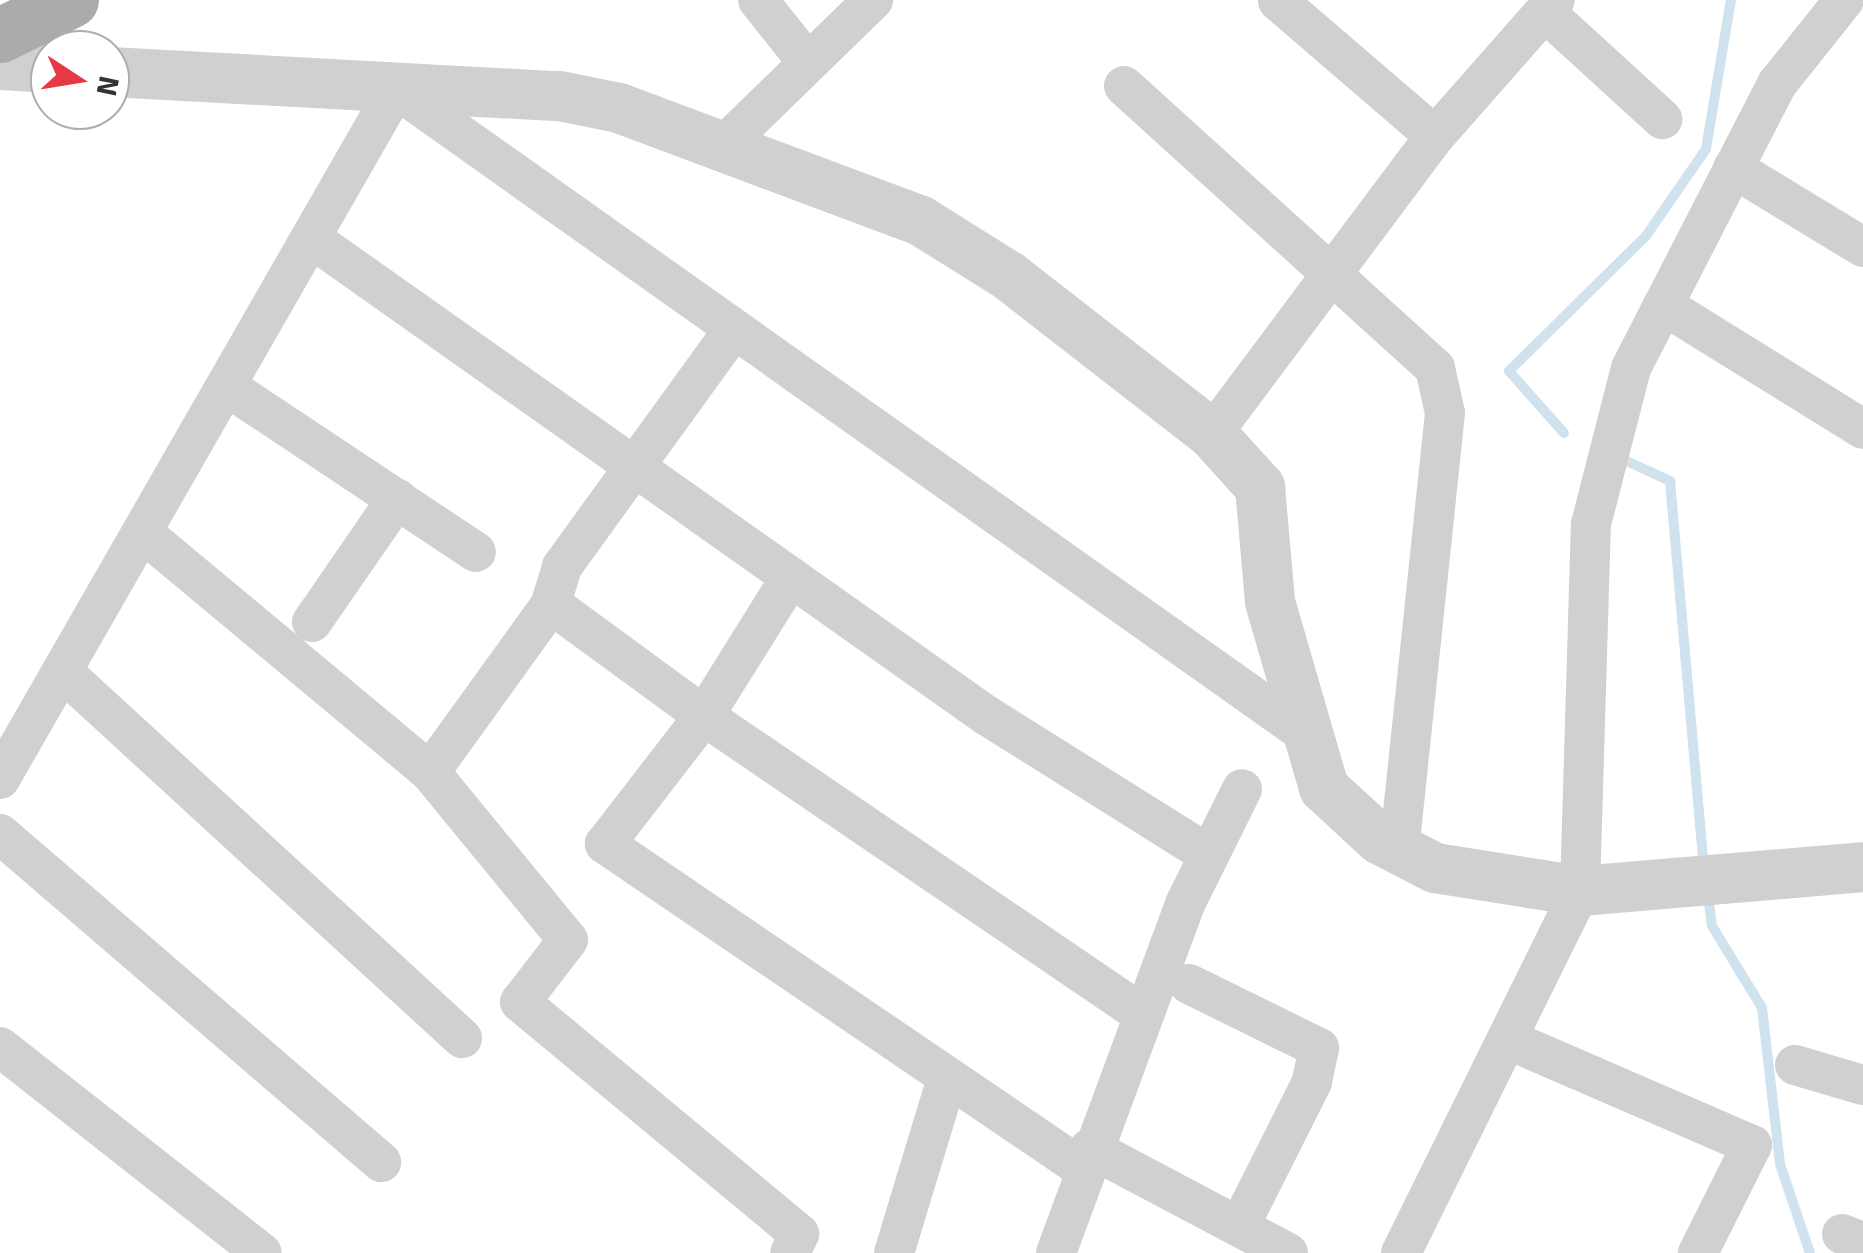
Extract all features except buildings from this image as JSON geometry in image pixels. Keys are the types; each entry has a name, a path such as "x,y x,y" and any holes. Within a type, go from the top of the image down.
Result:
{"main road":[{"path":"0,35 71,0"}],"street":[{"path":"758,0 808,63"},
{"path":"724,145 873,0"},
{"path":"1402,1253 1580,892 1590,524 1630,368 1776,84 1844,0"},
{"path":"1278,1 1435,136"},
{"path":"1212,434 1435,136 1550,6 1662,119"},
{"path":"0,65 30,67"},
{"path":"130,73 560,96 724,145 921,221 1212,434 1260,486 1270,602 1324,788 1399,849 1435,868 1580,892 1706,885 1863,867"},
{"path":"1124,86 1435,368 1445,413 1399,849"},
{"path":"0,779 226,386 316,242 396,90"},
{"path":"396,90 1306,734"},
{"path":"1734,168 1863,247"},
{"path":"316,242 986,715 1210,855"},
{"path":"1663,305 1863,428"},
{"path":"430,772 551,604 562,567 734,329"},
{"path":"226,386 476,552"},
{"path":"312,622 397,500"},
{"path":"142,532 430,772 568,940 520,1002 799,1234 790,1253"},
{"path":"791,577 704,716 605,844 947,1079 1086,1158 1288,1253"},
{"path":"551,604 704,716 1142,1014"},
{"path":"62,671 462,1038"},
{"path":"1056,1253 1086,1158 1142,1014 1242,789"},
{"path":"0,834 381,1162"},
{"path":"1190,984 1319,1048 1318,1068 1239,1227"},
{"path":"1508,1039 1752,1146 1698,1253"},
{"path":"0,1047 262,1253"},
{"path":"1794,1065 1863,1085"},
{"path":"894,1253 947,1079"}],"waterway":[{"path":"1564,433 1509,371 1646,236 1706,149 1731,0"},
{"path":"1616,456 1670,481 1704,867"},
{"path":"1708,894 1712,926 1762,1008 1780,1164 1810,1253"}]}
